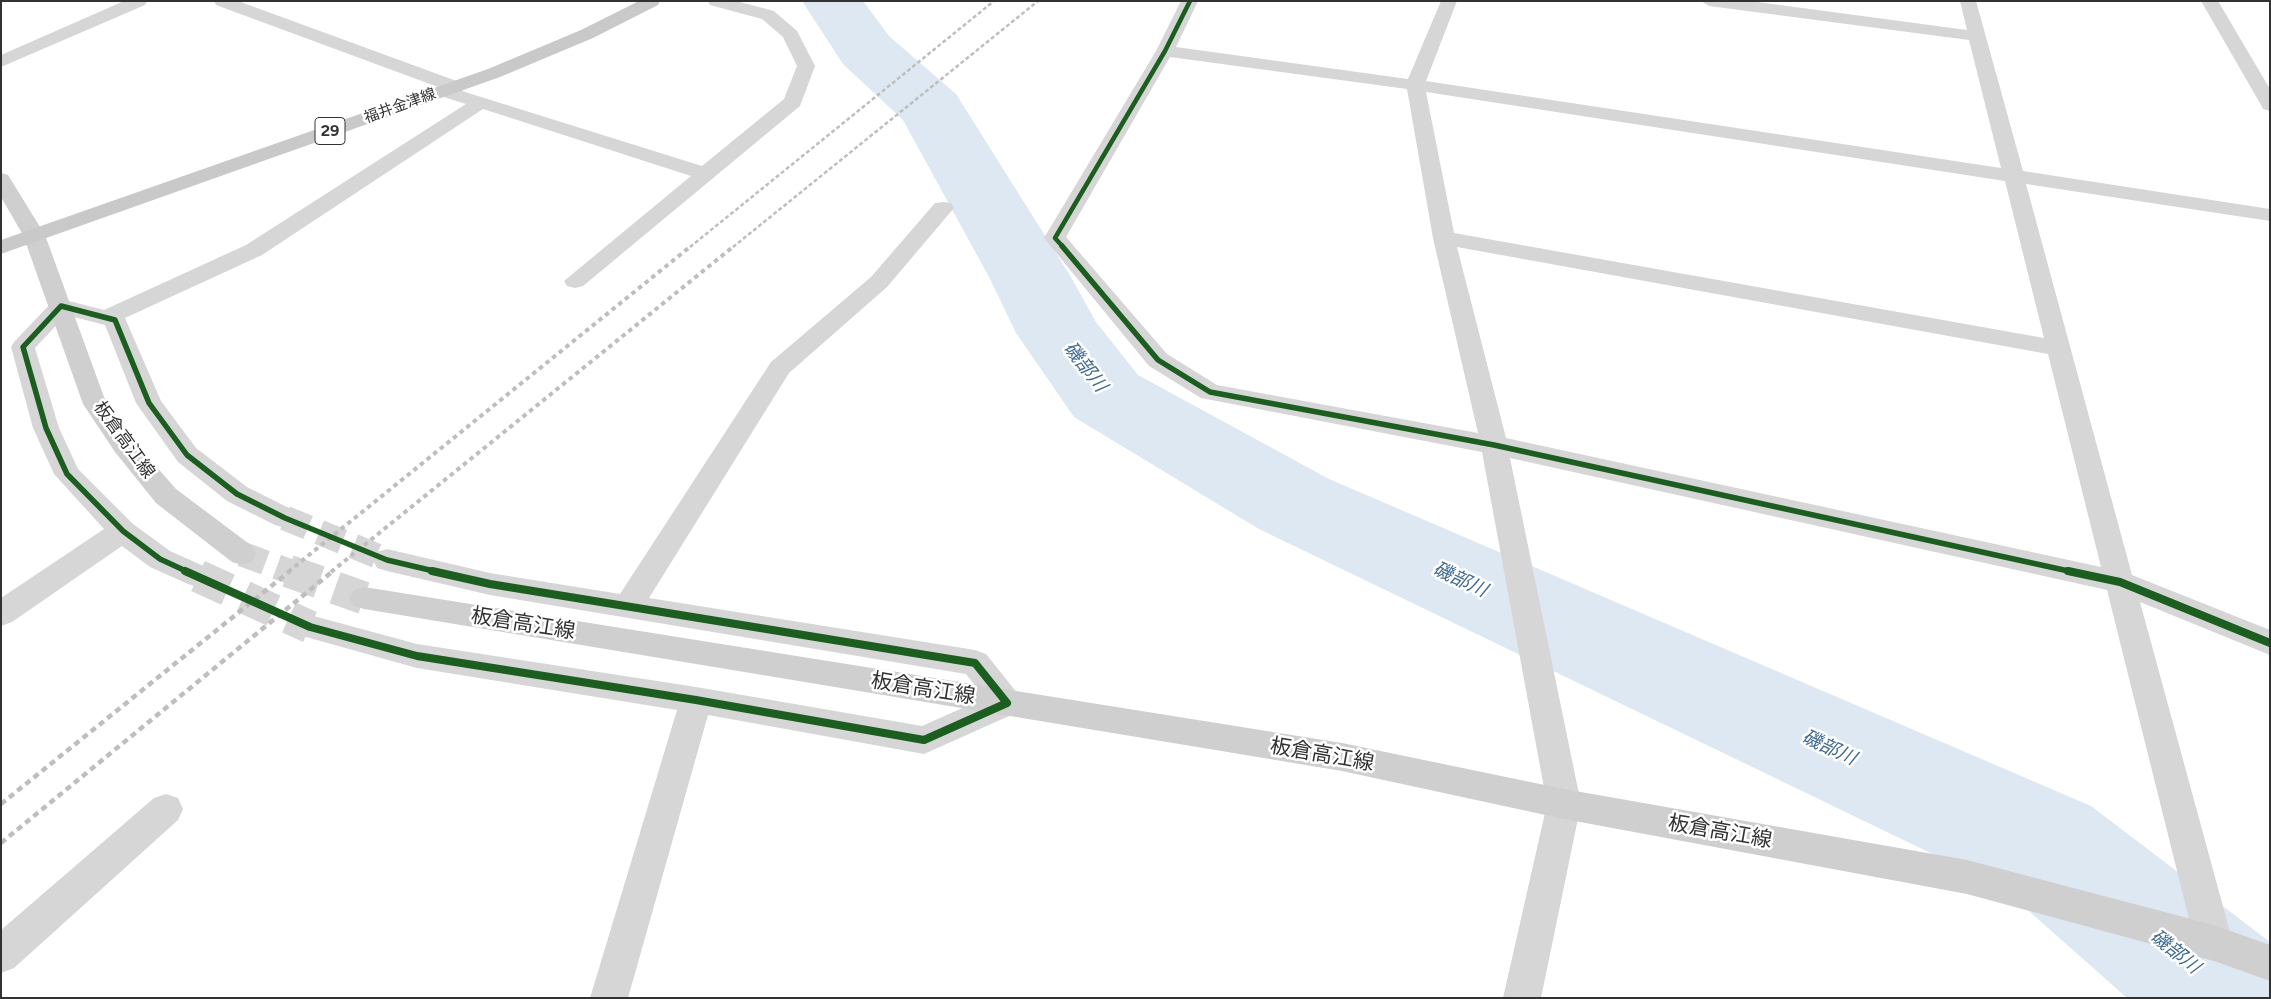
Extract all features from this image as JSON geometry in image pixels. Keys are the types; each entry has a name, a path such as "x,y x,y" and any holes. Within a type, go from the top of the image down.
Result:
{"main road":[{"name":"福井金津線","path":"1,247 538,56 652,1"},
{"name":"板倉高江線","path":"1,179 34,236 61,306 92,398 124,446 166,496 242,554"},
{"name":"板倉高江線","path":"364,598 1342,757 1564,804 1967,876 2214,943 2270,963"}],"street":[{"path":"1,62 139,1"},
{"path":"222,1 449,89 480,103 706,174"},
{"path":"575,282 793,102 806,66 791,35 768,15 716,1"},
{"path":"1190,1 1166,51 1055,238 1158,360 1210,392 1494,445 2120,582 2270,643"},
{"path":"1449,1 1415,85 1444,238 1494,445 1564,804 1522,998"},
{"path":"1709,1 1976,36"},
{"path":"1968,1 2214,943"},
{"path":"2209,1 2270,105"},
{"path":"1166,51 1415,85 2012,174 2270,215"},
{"path":"106,318 254,250 480,103"},
{"path":"628,606 780,368 879,282 943,208"},
{"path":"1444,238 2058,348"},
{"path":"198,576 160,559 123,532 67,474 46,428 23,347 61,306 115,320 150,403 187,455 237,494 285,518"},
{"path":"1,614 123,532"},
{"path":"310,627 417,656 696,700 924,740 1008,703 975,663 490,584 387,560"},
{"path":"609,998 696,700"},
{"path":"1,955 166,809"}],"waterway":[{"name":"磯部川","path":"832,1 866,50 932,109 1030,277 1059,333 1106,396 1294,504 2047,847 2231,998"}],"tunnel":[{"path":"285,518 387,560"},
{"path":"242,554 291,572"},
{"path":"288,571 364,598"},
{"path":"198,576 310,627"}],"railway":[{"path":"690,247 994,1"},
{"path":"733,247 1038,1"},
{"path":"288,572 691,246"},
{"path":"331,572 734,246"},
{"path":"1,804 290,571"},
{"path":"1,843 333,571"}],"cycle path":[{"path":"1190,1 1165,51 1055,238 1158,360 1210,392 1494,445 2120,582 2270,643"},
{"path":"61,306 115,320 149,403 187,455 237,494 285,518 387,560 490,584 975,663 1007,703 924,740 696,700 417,656 310,627 160,559 123,531 67,474 46,428 23,347 61,306"}]}
